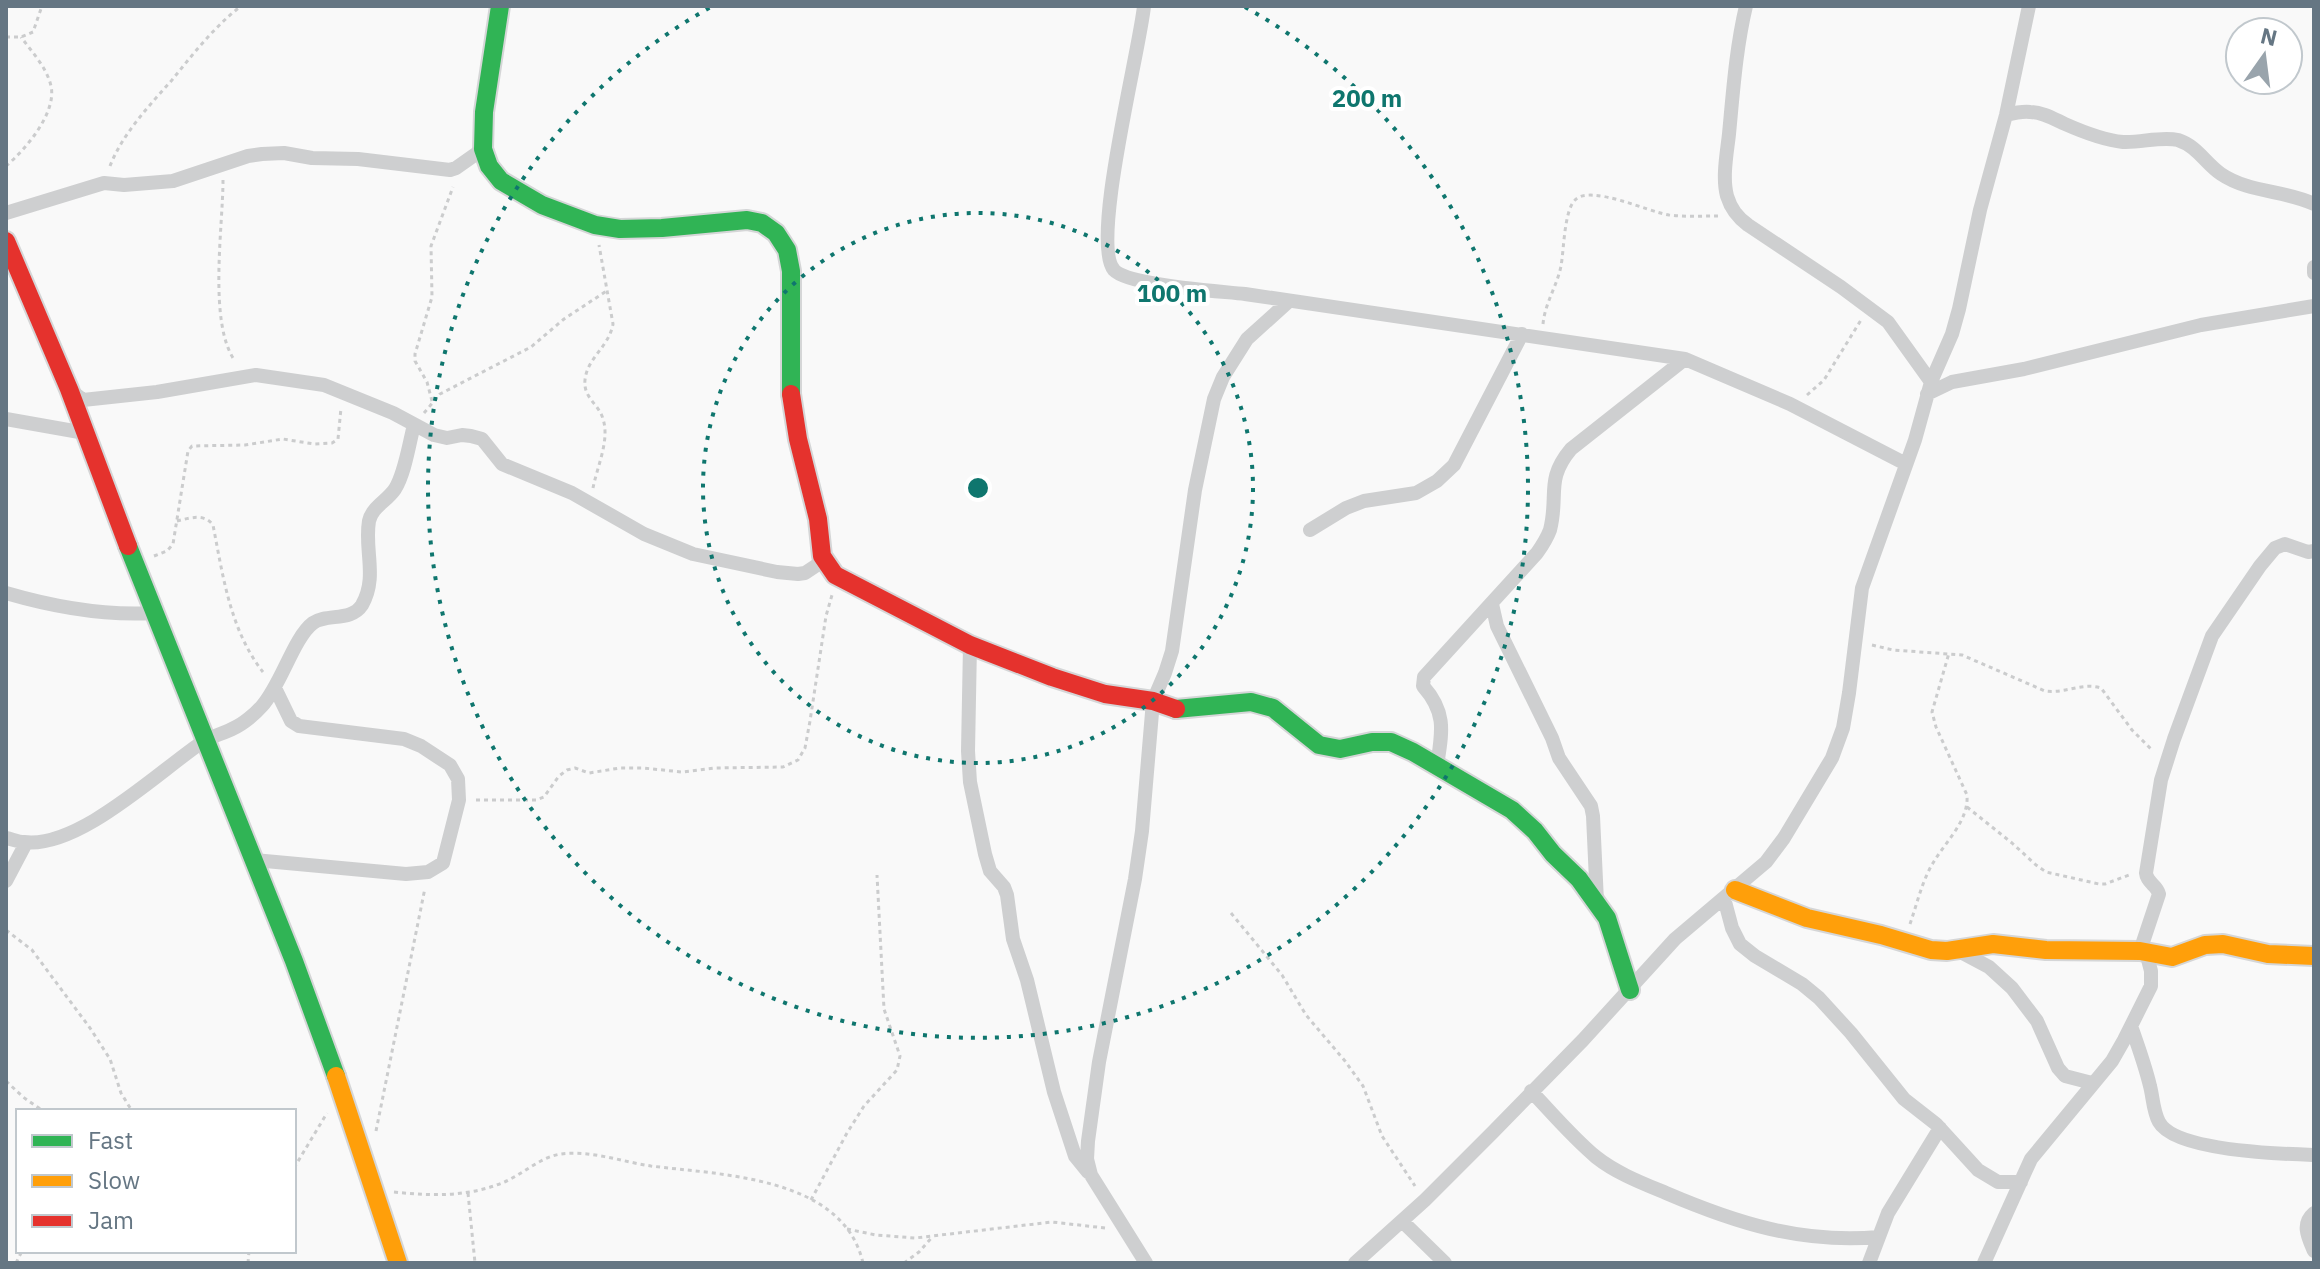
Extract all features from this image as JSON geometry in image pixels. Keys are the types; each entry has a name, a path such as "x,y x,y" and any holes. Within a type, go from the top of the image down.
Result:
{"street":[{"path":"500,6 484,112 483,149 489,166 501,181 542,205 595,225 620,229 662,228 747,220 762,223 776,233 787,250 791,271 793,415 818,519 823,561 837,576 970,645 1105,694 1153,701 1176,709 1251,702 1273,708 1319,745 1340,749 1372,742 1391,742 1437,766 1512,810 1535,831 1607,918 1630,990"},
{"path":"1144,6 1116,161 1106,244 1114,270 1128,278 1685,359 1790,404 1906,464"},
{"path":"1746,6 1740,29 1727,157 1726,192 1731,207 1738,217 1888,322 1929,388"},
{"path":"1355,1263 1425,1200 1630,990 1675,939 1766,862 1832,758 1843,728 1862,588 1929,388 1952,334 1980,210 2006,115 2029,6"},
{"path":"2006,115 2042,114 2080,130 2127,142 2180,141 2199,153 2222,175 2242,185 2314,204"},
{"path":"6,213 104,183 124,185 173,181 248,156 284,153 441,170 454,169 483,149"},
{"path":"6,241 69,389 153,613 319,1028 398,1263"},
{"path":"1091,1175 1087,1159 1088,1141 1099,1062 1135,879 1153,701 1165,673 1175,632 1186,542 1214,399 1223,377 1247,339 1289,301"},
{"path":"1929,388 2024,369 2201,325 2314,306"},
{"path":"1310,530 1364,501 1416,493 1437,481 1454,465 1522,334"},
{"path":"1437,766 1442,737 1441,716 1435,700 1423,686 1424,677 1537,553 1549,533 1554,481 1561,460 1685,359"},
{"path":"69,389 83,400 157,392 256,375 324,385 393,413 434,435 482,439 502,464 572,493 668,545 777,572 805,573 823,561"},
{"path":"6,419 85,433"},
{"path":"6,838 26,843 56,838 86,826 204,741 237,727 262,706 300,640 315,621 352,614 360,609 371,580 370,517 395,488 416,426"},
{"path":"1984,1263 2031,1159 2117,1054 2151,986 2151,971 2143,951 2159,894 2146,877 2150,840 2161,780 2205,650 2275,548 2285,544 2314,551"},
{"path":"6,593 39,603 97,613 153,613"},
{"path":"1492,604 1497,626 1559,758 1591,806 1597,903"},
{"path":"970,645 967,712 969,766 985,854 990,871 1007,895 1013,939 1027,980 1043,1053 1075,1156 1091,1175 1146,1263"},
{"path":"254,860 406,874 428,872 443,863 459,800 455,771 421,746 398,738 299,726 291,721 275,688"},
{"path":"6,881 26,843"},
{"path":"1729,894 1931,950 1957,950 1993,944 2046,950 2143,951 2178,957 2205,945 2223,944 2268,954 2314,956"},
{"path":"1729,894 1732,928 1740,944 1819,998 1904,1099 1940,1128 1986,1176 1998,1182 2021,1182"},
{"path":"1957,950 1989,967 2012,988 2037,1021 2058,1068 2065,1076 2092,1083"},
{"path":"2131,1026 2157,1119 2165,1130 2233,1150 2314,1155"},
{"path":"1531,1091 1597,1158 1631,1179 1731,1220 1785,1233 1847,1239 1879,1237"},
{"path":"1869,1263 1892,1205 1940,1128"},
{"path":"2314,1213 2306,1222 2306,1227 2314,1251"},
{"path":"1402,1221 1445,1263"}],"path":[{"path":"6,37 21,37 33,32 42,6"},
{"path":"104,183 119,148 144,112 203,42 241,6"},
{"path":"6,166 17,157 48,116 51,100 52,87 46,72 21,37"},
{"path":"224,165 219,282 221,318 232,358 248,376"},
{"path":"432,401 415,354 432,297 431,246 462,165"},
{"path":"1548,337 1543,324 1544,309 1561,269 1573,201 1580,197 1602,196 1674,216 1738,217"},
{"path":"590,504 605,427 603,416 587,396 585,375 590,363 611,336 613,324 595,225"},
{"path":"416,426 440,394 531,347 564,319 608,290"},
{"path":"1790,404 1805,397 1824,380 1869,307"},
{"path":"134,560 159,555 173,544 188,451 192,446 245,445 283,439 314,444 332,443 338,439 343,393"},
{"path":"177,521 203,517 213,525 233,616 243,641 275,688"},
{"path":"459,800 536,800 544,797 559,776 575,768 589,773 620,768 682,772 783,767 798,760 805,748 826,616 837,576"},
{"path":"1856,635 1875,647 1949,653 1979,661 2045,691 2101,688 2132,730 2166,763"},
{"path":"1903,942 1926,877 1967,807 1967,795 1932,712 1949,653"},
{"path":"1967,807 2046,872 2099,884 2127,875 2139,880 2146,877"},
{"path":"376,1134 428,872"},
{"path":"811,1200 864,1106 897,1070 900,1056 884,1009 877,875"},
{"path":"1231,913 1282,975 1306,1015 1363,1086 1382,1136 1425,1200"},
{"path":"6,930 32,950 90,1028 110,1059 121,1093 131,1109"},
{"path":"6,1081 40,1109"},
{"path":"296,1165 341,1091"},
{"path":"373,1190 428,1196 468,1193 502,1183 558,1154 570,1153 725,1173 790,1190 811,1200 845,1228 860,1248 863,1263"},
{"path":"468,1193 475,1263"},
{"path":"845,1228 898,1238 1052,1222 1076,1223 1128,1233"},
{"path":"904,1263 933,1236"}],"traffic: fast":[{"path":"500,6 484,112 483,149 489,166 501,181 542,205 595,225 620,229 662,228 747,220 762,223 776,233 787,250 791,271 791,394"},
{"path":"128,546 294,961 336,1076"},
{"path":"1176,709 1251,702 1273,708 1319,745 1340,749 1372,742 1391,742 1512,810 1579,879 1607,918 1630,990"}],"traffic: slow":[{"path":"1735,890 1807,918 1931,950 1947,951 1993,944 2046,950 2140,951 2172,957 2205,945 2223,944 2268,954 2314,956"},
{"path":"336,1076 398,1263"}],"traffic: jam":[{"path":"6,241 69,389 128,546"},
{"path":"791,394 798,439 818,519 822,556 835,575 970,645 1105,694 1153,701 1176,709"}]}
